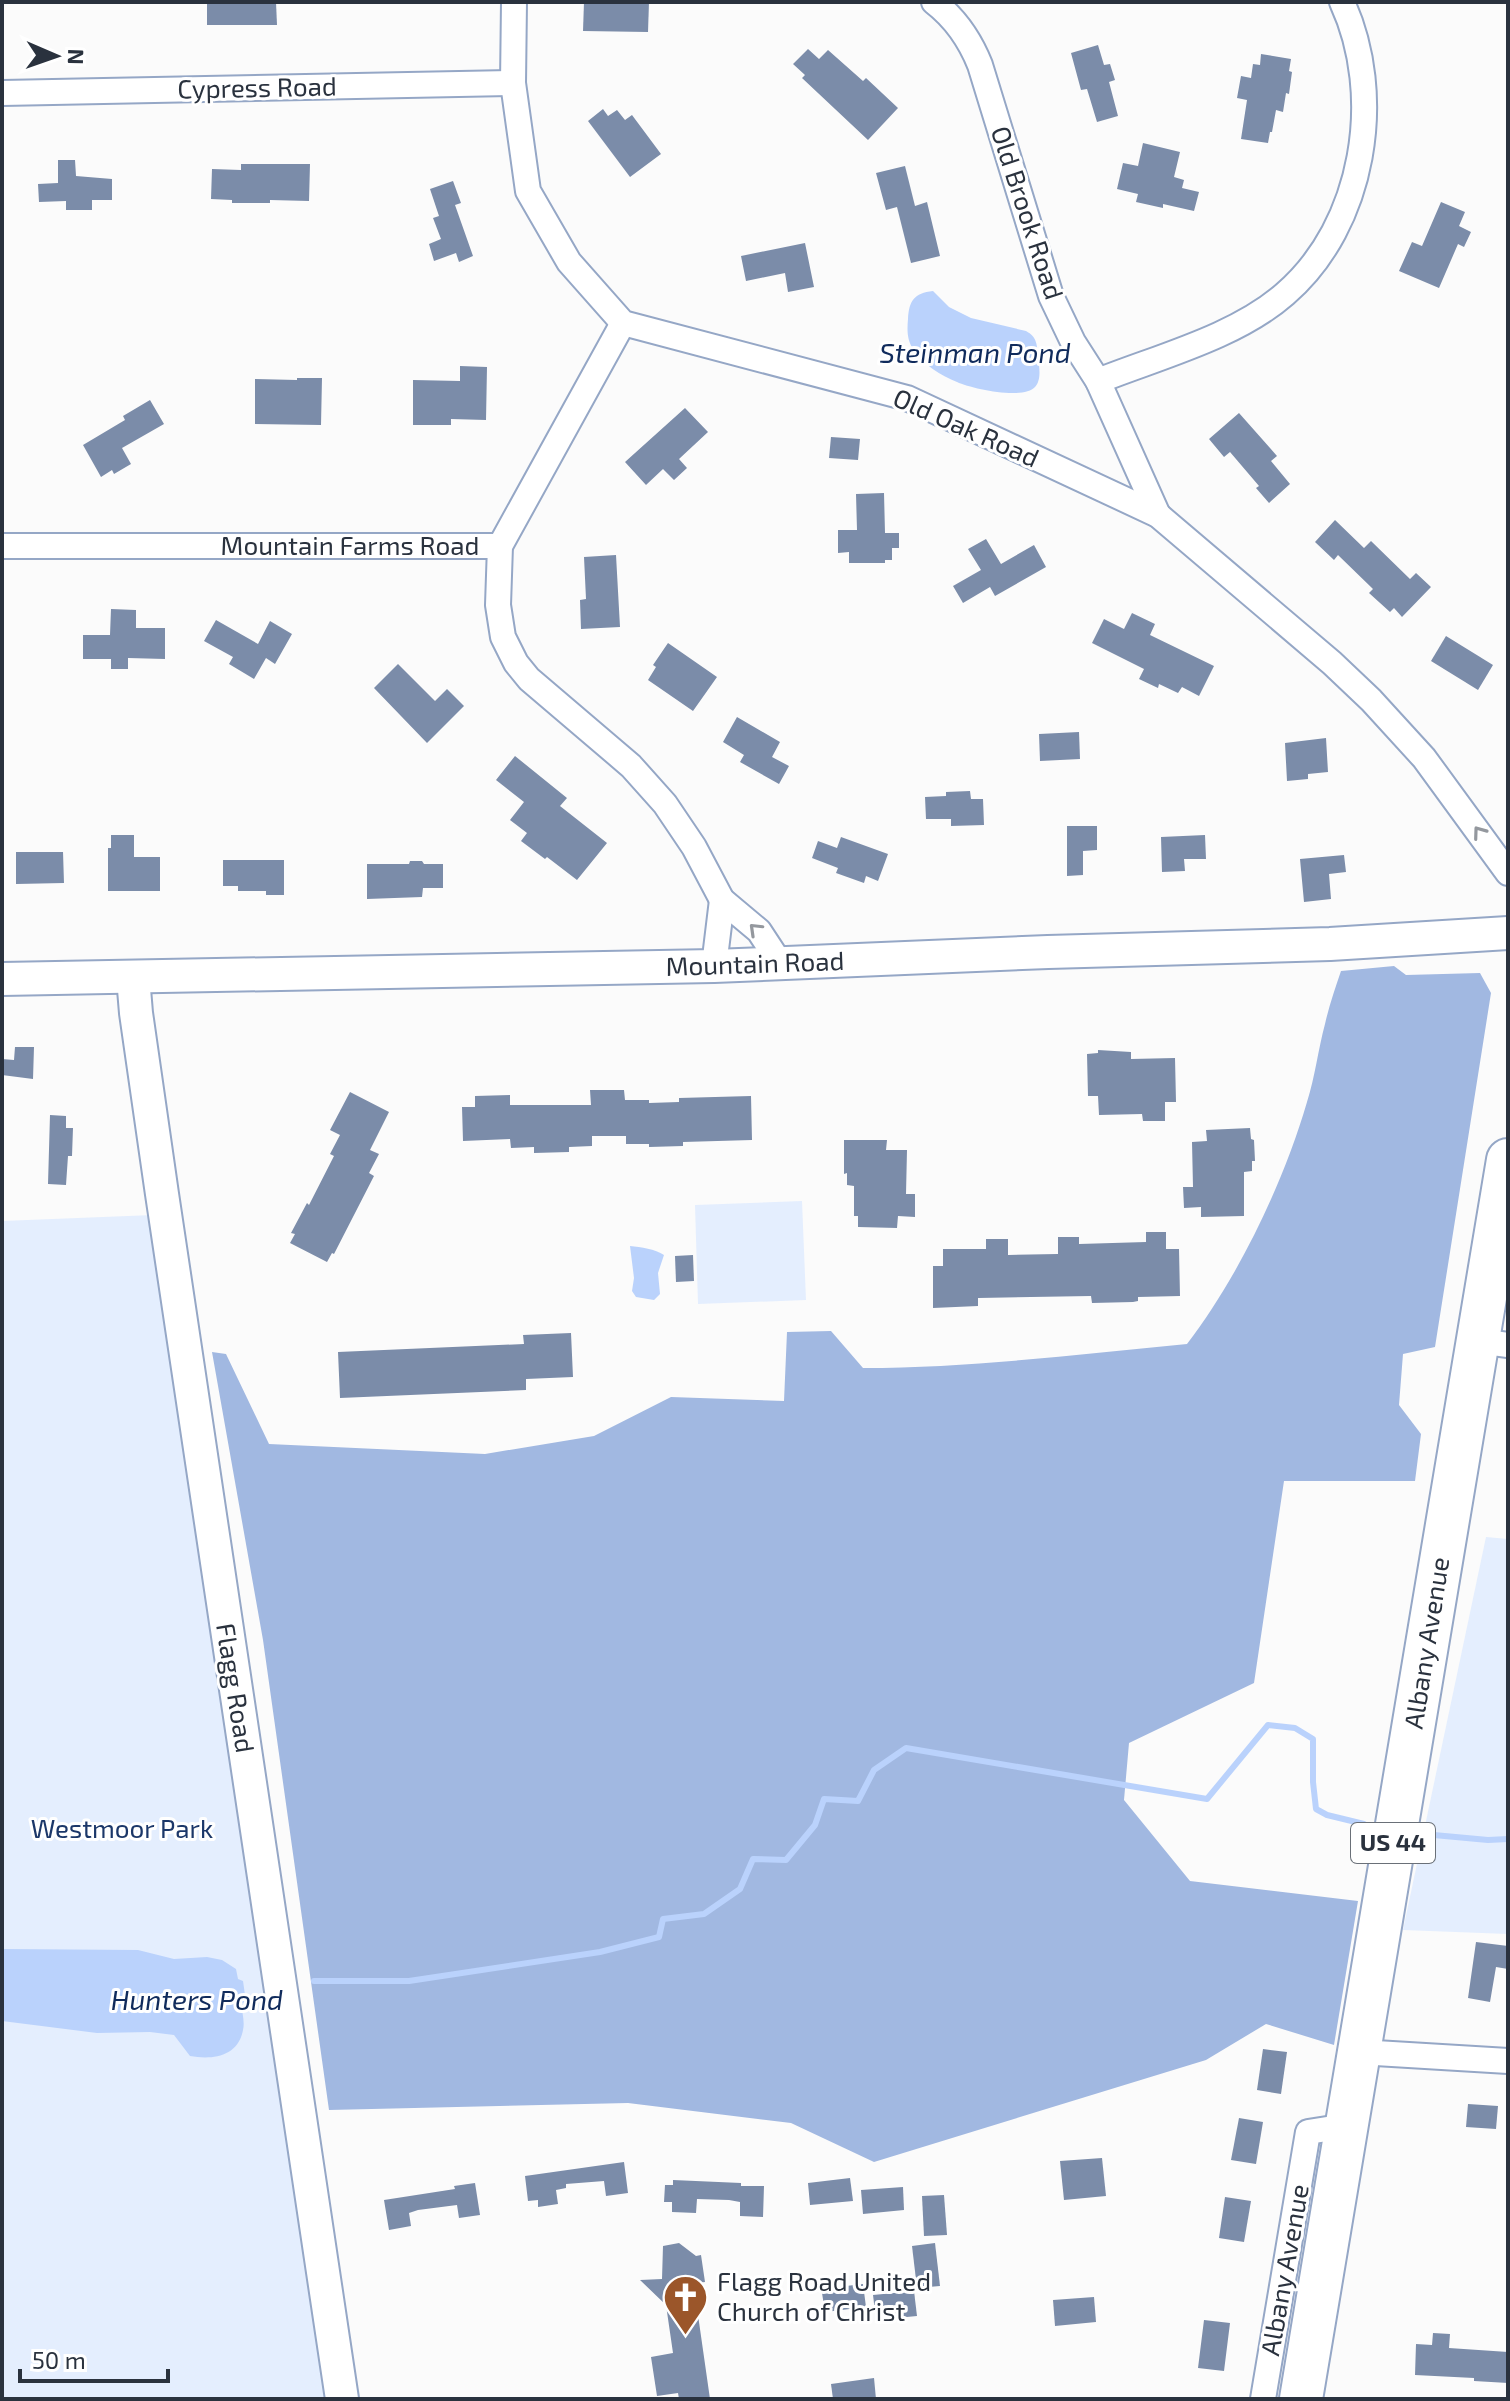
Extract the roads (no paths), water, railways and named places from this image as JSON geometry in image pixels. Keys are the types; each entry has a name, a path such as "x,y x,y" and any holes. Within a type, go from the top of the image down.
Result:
{"highway":[{"name":"Albany Avenue","path":"1301,2399 1359,2052 1493,1343 1508,1160"}],"main road":[{"name":"Mountain Road","path":"2,979 714,966 1330,944 1508,933"},
{"name":"Flagg Road","path":"133,977 162,1194 342,2399"}],"street":[{"path":"500,546 623,323 569,262 528,191 513,83 514,2"},
{"name":"Old Brook Road","path":"934,2 959,25 977,56 1051,296 1073,342 1098,381 1158,515"},
{"path":"1098,381 1247,320 1287,293 1332,236 1349,197 1363,141 1360,50 1342,2"},
{"name":"Cypress Road","path":"2,93 513,83"},
{"name":"Old Oak Road","path":"623,323 907,398 1158,515 1332,663 1382,712 1451,792 1508,873"},
{"name":"Mountain Farms Road","path":"2,546 500,546 498,605 503,637 516,663 529,679 631,766 665,804 694,847 722,900 759,931 780,963"},
{"path":"714,966 722,900"},
{"path":"1359,2052 1508,2061"},
{"name":"Albany Avenue","path":"1263,2399 1308,2132 1346,2126"}],"water":[{"name":"Steinman Pond","path":"933,291 949,307 971,318 1026,331 1032,336 1037,345 1039,368 1039,380 1035,387 1020,393 974,388 945,376 922,360 909,338 909,313 911,303 917,296"},
{"path":"630,1246 664,1255 658,1273 660,1294 654,1300 636,1297 632,1291 634,1278"},
{"name":"Hunters Pond","path":"2,1949 138,1950 174,1959 207,1957 222,1960 236,1969 238,1979 243,1981 246,2002 241,2003 244,2024 240,2039 223,2055 198,2057 190,2056 174,2035 97,2033 2,2021"}],"waterway":[{"path":"314,1981 409,1981 600,1952 659,1937 663,1919 704,1914 740,1889 753,1859 786,1860 815,1825 824,1799 858,1801 874,1770 906,1748 1207,1799 1268,1725 1295,1728 1313,1739 1316,1809 1327,1815 1364,1824"},
{"path":"1423,1834 1508,1839"}],"place":[{"name":"Flagg Road United Church of Christ","path":"686,2336"}],"park label":[{"name":"Westmoor Park","path":"122,1829"}]}
